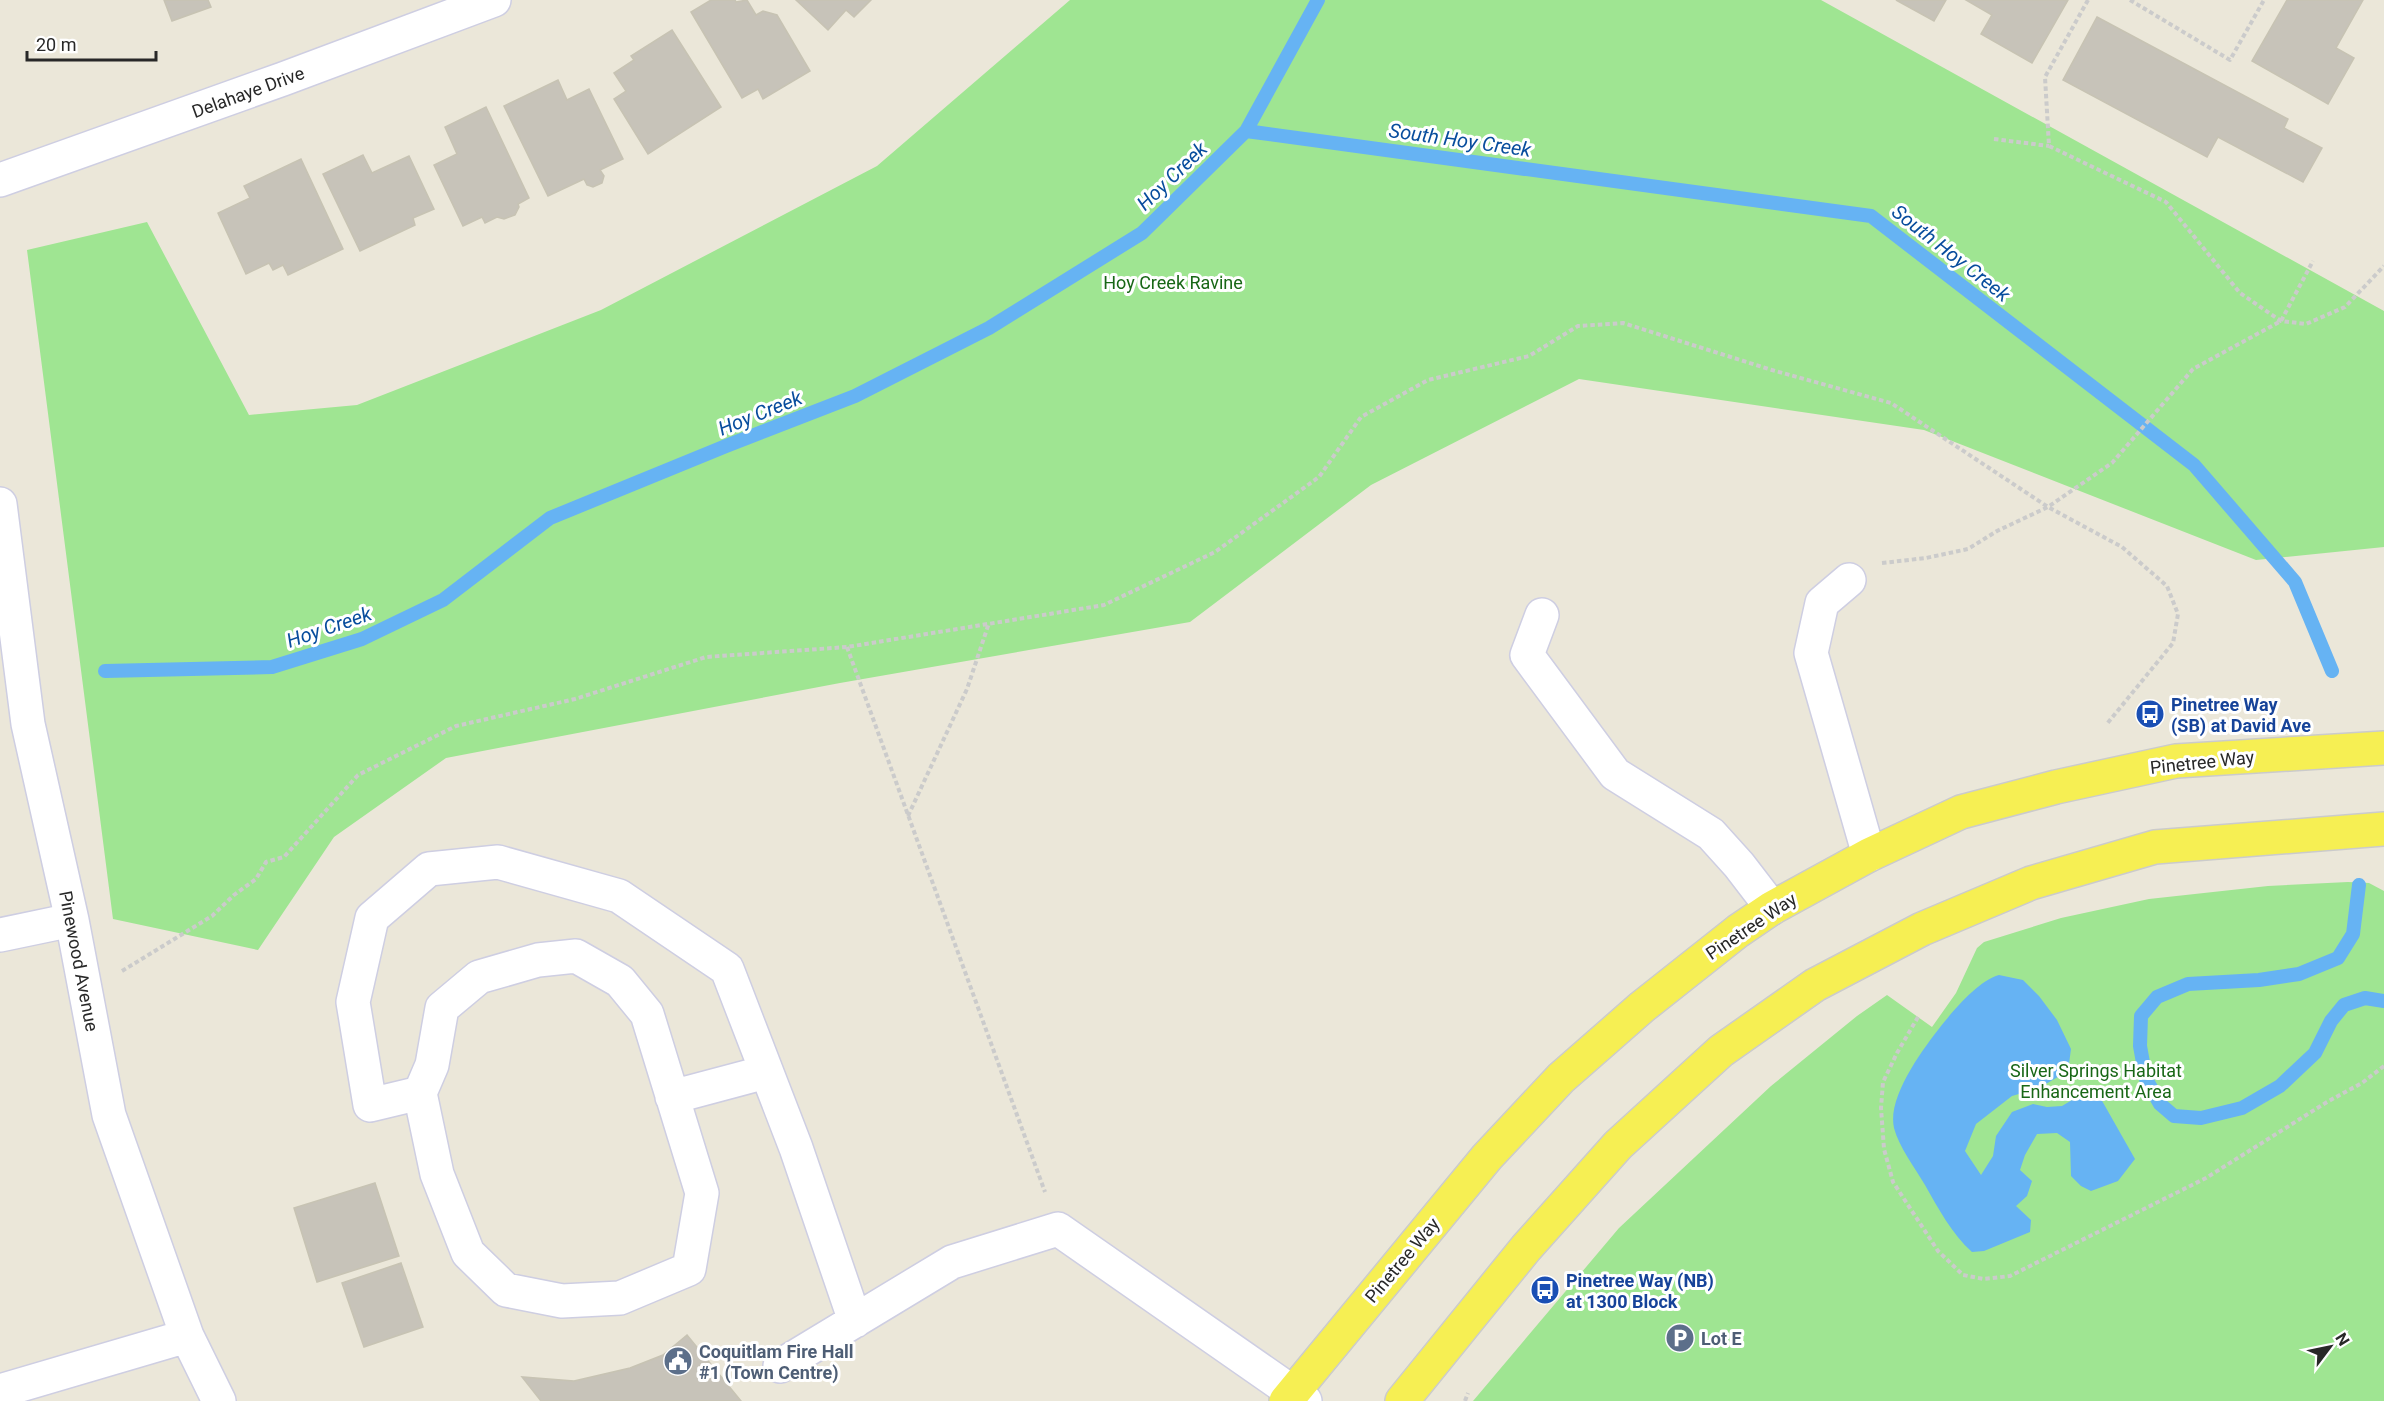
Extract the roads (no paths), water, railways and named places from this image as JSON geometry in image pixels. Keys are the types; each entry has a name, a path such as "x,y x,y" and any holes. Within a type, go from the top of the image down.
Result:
{"main road":[{"name":"Pinetree Way","path":"1294,1398 1487,1157 1561,1078 1642,1007 1737,932 1772,908 1869,855 1961,812 2056,787 2176,761 2384,748"},
{"path":"1402,1401 1526,1248 1618,1145 1721,1051 1815,985 1922,929 2031,883 2155,847 2384,829"},
{"path":"2327,833 2384,853"}],"street":[{"name":"Delahaye Drive","path":"0,180 294,75 494,0"},
{"name":"Pinewood Avenue","path":"0,504 28,724 72,920 109,1115 187,1336 219,1401"},
{"path":"1849,580 1822,603 1811,653 1869,855"},
{"path":"1542,615 1527,655 1615,774 1711,834 1739,865 1772,908"},
{"path":"420,1093 370,1105 353,1002 372,918 429,869 498,862 619,896 727,969 796,1148 855,1321"},
{"path":"0,935 72,920"},
{"path":"576,956 620,981 647,1014 672,1098 702,1192 689,1269 620,1298 562,1301 506,1290 468,1253 437,1174 420,1093 432,1065 442,1008 479,977 538,960 576,956"},
{"path":"672,1098 766,1071"},
{"path":"780,1366 952,1262 1058,1229 1294,1398"},
{"path":"0,1391 187,1336"}],"water":[{"path":"1999,975 2023,980 2039,996 2057,1020 2071,1049 2068,1071 2039,1088 2012,1096 1976,1124 1965,1151 1981,1175 1993,1156 1996,1136 2012,1112 2033,1104 2047,1107 2062,1106 2082,1094 2101,1099 2135,1159 2118,1181 2091,1191 2081,1186 2071,1176 2070,1142 2057,1133 2037,1134 2025,1155 2020,1170 2032,1181 2027,1196 2016,1206 2031,1220 2030,1232 1984,1251 1972,1252 1946,1220 1903,1150 1896,1135 1893,1116 1901,1088 1908,1074 1934,1036 1967,996 1983,983"}],"waterway":[{"name":"Hoy Creek","path":"105,671 272,667 362,639 443,600 550,518 855,396 989,328 1142,233 1246,131 1318,0"},
{"name":"South Hoy Creek","path":"1246,131 1871,216 2194,465 2295,582 2332,671"},
{"path":"2359,885 2353,934 2338,958 2299,974 2259,980 2188,984 2157,997 2141,1016 2140,1046 2146,1079 2160,1104 2174,1116 2201,1118 2242,1108 2280,1086 2315,1053 2331,1021 2344,1005 2365,998 2384,1001"}],"place":[{"name":"Pinetree Way (SB) at David Ave","path":"2150,714"},
{"name":"Pinetree Way (NB) at 1300 Block","path":"1545,1290"},
{"name":"Lot E","path":"1680,1338"},
{"name":"Coquitlam Fire Hall #1 (Town Centre)","path":"678,1361"}],"park label":[{"name":"Hoy Creek Ravine","path":"1173,282"},
{"name":"Silver Springs Habitat Enhancement Area","path":"2096,1080"}]}
